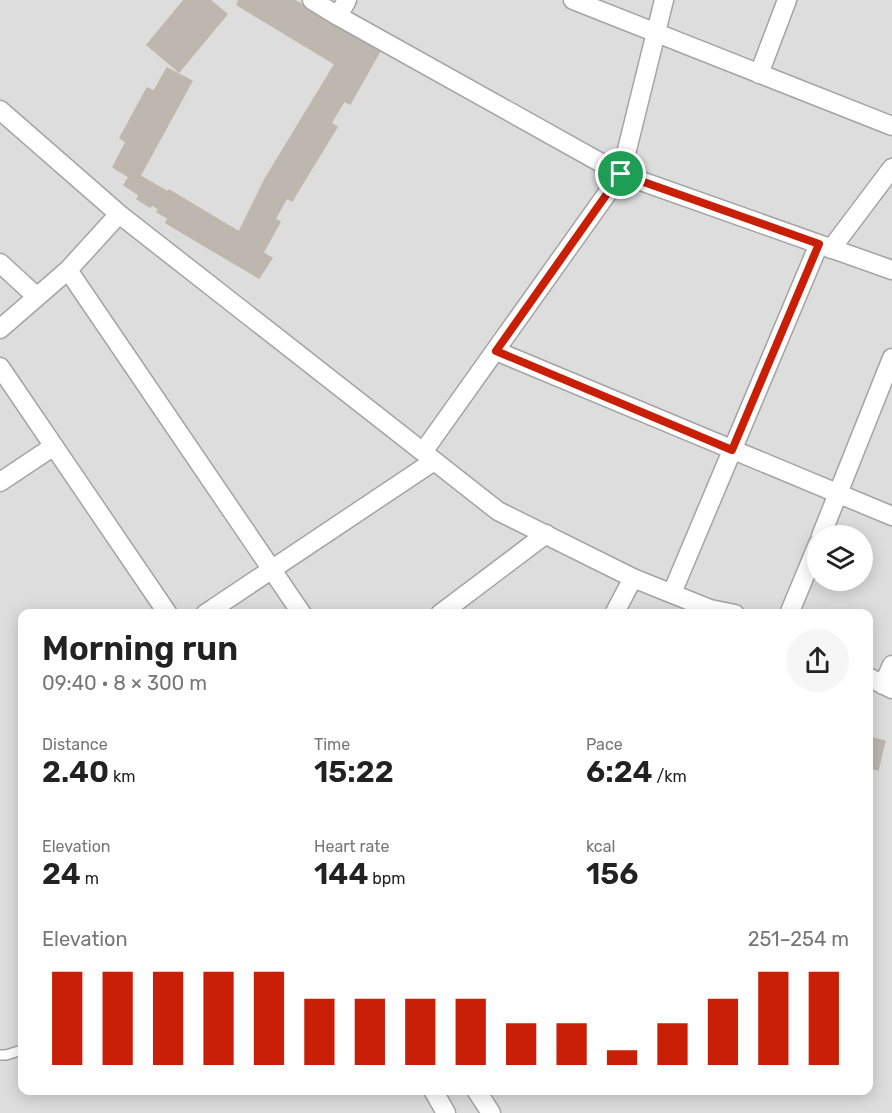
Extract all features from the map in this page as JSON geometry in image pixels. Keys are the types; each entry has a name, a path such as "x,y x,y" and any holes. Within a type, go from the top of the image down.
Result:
{"street":[{"path":"312,0 342,8 621,174 892,270"},
{"path":"573,0 892,126"},
{"path":"212,609 429,457 496,351 621,174 663,0"},
{"path":"759,74 787,0"},
{"path":"0,110 119,214 498,511 633,578 710,609"},
{"path":"672,593 732,450 825,246 892,168"},
{"path":"0,329 69,270 119,214"},
{"path":"0,263 37,297"},
{"path":"69,270 299,609"},
{"path":"496,351 892,516"},
{"path":"825,525 892,358"},
{"path":"0,367 165,609"},
{"path":"0,482 54,446"},
{"path":"447,609 546,534"},
{"path":"791,609 807,571"},
{"path":"617,609 633,578"},
{"path":"881,684 892,665"},
{"path":"436,1095 446,1113"},
{"path":"479,1095 491,1113"}],"lane":[{"path":"0,1055 18,1051"}],"shaded area":[{"path":"0,0 892,0 892,1113 0,1113"}],"building":[{"path":"184,0 210,0 227,14 179,72 147,45"},
{"path":"239,0 294,0 380,51 350,104 344,101 331,123 337,127 292,201 287,198 275,219 280,222 263,253 272,258 259,278 166,223 168,218 157,212 169,190 239,232 265,179 335,64 237,5"},
{"path":"167,68 192,81 140,176 168,192 159,209 152,205 150,207 137,199 139,195 124,185 129,177 113,167 126,142 120,138 147,88 154,91"},
{"path":"873,738 885,741 878,770 873,768"}],"route":[{"path":"621,174 819,244 732,450 496,351 621,174"}]}
